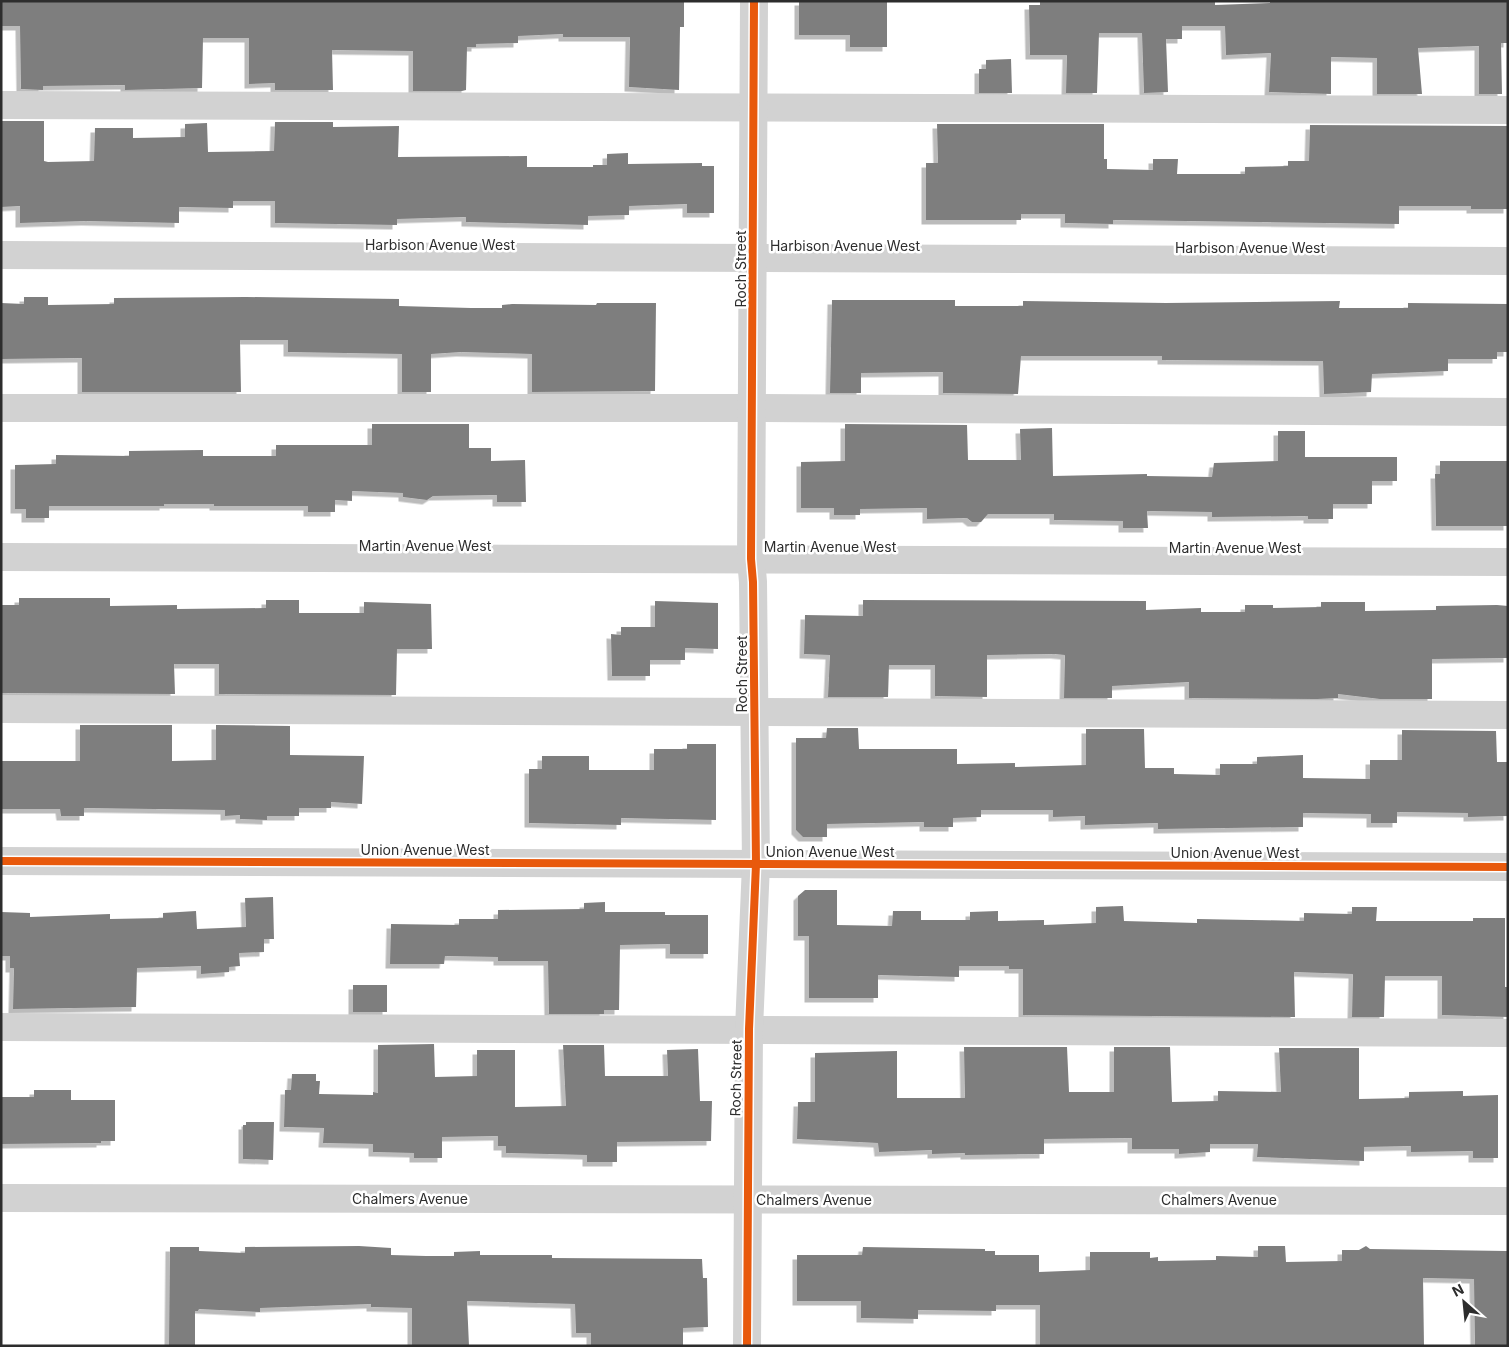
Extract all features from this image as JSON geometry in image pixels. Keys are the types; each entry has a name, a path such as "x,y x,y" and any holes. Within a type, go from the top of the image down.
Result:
{"street":[{"name":"Roch Street","path":"748,1346 749,1029 756,864 751,559 754,1"},
{"path":"1,105 1508,110"},
{"name":"Harbison Avenue West","path":"1,255 1508,261"},
{"path":"1,408 752,408 1508,412"},
{"name":"Martin Avenue West","path":"1,557 1508,562"},
{"path":"1,710 1508,715"},
{"name":"Union Avenue West","path":"1,861 1508,867"},
{"path":"1,1027 1508,1033"},
{"name":"Chalmers Avenue","path":"1,1198 1508,1201"}],"building":[{"path":"1,1 684,1 684,27 680,27 679,90 629,87 630,37 563,37 563,34 518,36 518,43 476,44 476,47 467,47 466,90 462,91 413,91 413,51 332,50 333,90 275,90 275,83 249,84 249,38 203,38 202,88 125,90 125,85 43,86 43,90 21,89 20,26 1,26"},
{"path":"799,1 887,1 887,47 850,47 850,35 799,35"},
{"path":"1040,1 1215,1 1215,5 1270,3 1270,1 1508,1 1508,43 1501,43 1502,94 1479,94 1479,46 1418,48 1422,94 1377,94 1377,58 1331,57 1331,94 1269,92 1271,53 1226,55 1225,26 1182,26 1182,39 1166,39 1168,92 1144,93 1142,33 1099,33 1097,93 1066,93 1067,55 1030,55 1029,5 1040,5"},
{"path":"1011,59 1012,93 979,93 979,69 986,69 986,60"},
{"path":"1,121 44,121 44,161 48,162 94,161 95,128 133,128 133,138 185,137 185,124 207,123 208,152 274,151 275,122 333,122 333,127 399,126 398,157 527,156 527,167 593,167 593,165 607,165 607,154 628,153 628,164 702,163 702,166 714,166 714,213 687,213 687,204 629,206 629,215 588,216 588,225 466,222 466,217 397,219 397,225 275,223 275,201 233,201 233,208 179,207 179,223 86,221 20,223 20,206 1,207"},
{"path":"937,124 1104,124 1104,159 1107,159 1107,169 1153,170 1153,159 1178,159 1177,174 1245,174 1245,167 1288,166 1288,161 1309,161 1310,125 1508,126 1508,209 1471,209 1471,206 1399,206 1399,224 1113,220 1113,224 1065,223 1065,214 1021,214 1021,220 926,220 926,163 938,163"},
{"path":"24,297 48,297 48,305 114,304 114,298 246,297 399,299 399,306 471,308 502,308 502,305 512,304 596,305 597,303 656,303 655,391 532,392 532,354 461,352 431,354 431,392 402,392 402,354 288,352 288,340 240,340 241,392 82,392 82,358 1,359 1,303 24,304"},
{"path":"832,300 955,300 955,306 1023,306 1023,301 1166,303 1340,301 1339,308 1408,308 1408,303 1508,304 1508,352 1497,352 1497,359 1448,359 1448,371 1372,374 1371,392 1324,394 1323,361 1162,360 1162,356 1021,356 1018,394 943,393 943,372 861,373 861,393 830,393"},
{"path":"372,424 469,424 469,448 491,448 491,461 525,460 526,502 497,502 497,495 433,496 427,500 403,497 403,493 352,491 352,501 335,500 335,512 308,512 308,506 214,506 214,504 49,506 49,518 26,518 26,509 15,509 15,465 56,464 56,455 129,456 129,451 203,450 203,456 276,456 276,445 372,445"},
{"path":"845,424 967,425 968,460 1021,460 1020,429 1052,428 1053,476 1147,474 1147,476 1212,477 1214,463 1278,461 1278,431 1305,431 1305,457 1397,457 1397,481 1372,481 1372,504 1333,504 1333,519 1308,519 1308,516 1212,517 1212,512 1147,511 1148,528 1123,528 1123,521 1054,520 1054,514 988,514 981,522 972,522 967,518 927,519 927,508 860,509 860,515 834,515 834,508 801,508 801,462 845,461"},
{"path":"1440,461 1508,461 1508,526 1436,526 1435,474 1440,474"},
{"path":"19,598 110,598 110,606 177,605 177,609 266,608 266,600 299,600 299,613 364,613 364,602 431,604 432,649 397,649 396,695 219,694 219,664 174,664 175,694 1,693 1,605 19,605"},
{"path":"863,600 1146,601 1146,610 1201,608 1201,612 1245,612 1245,605 1273,605 1273,608 1321,607 1321,602 1365,602 1365,611 1436,610 1436,606 1497,605 1508,606 1508,658 1432,659 1432,699 1380,699 1338,694 1338,698 1317,699 1189,698 1189,682 1112,686 1112,698 1064,698 1065,655 1055,654 987,655 987,697 935,696 935,665 889,665 888,697 828,697 830,655 804,654 805,615 863,616"},
{"path":"655,601 718,603 718,649 685,648 685,660 650,660 650,676 612,676 611,634 621,635 621,627 655,627"},
{"path":"80,725 172,725 172,761 216,760 216,725 290,726 290,755 364,756 362,804 331,802 331,808 299,808 299,816 267,816 267,820 240,819 240,815 225,816 225,810 84,808 84,816 61,816 60,809 1,809 1,761 80,761"},
{"path":"827,728 858,728 859,749 957,749 957,764 1015,763 1015,767 1086,765 1086,729 1144,729 1145,768 1174,768 1174,774 1220,775 1220,764 1257,764 1257,757 1303,755 1303,778 1370,779 1370,760 1402,760 1402,730 1496,731 1497,762 1508,762 1508,816 1468,817 1468,813 1397,812 1397,823 1371,823 1371,814 1303,813 1303,827 1158,829 1158,823 1085,825 1085,816 1053,817 1053,810 981,810 981,817 953,818 953,827 924,827 924,822 827,824 827,837 803,837 796,830 796,738 826,738"},
{"path":"687,744 716,744 716,820 621,818 621,825 529,823 529,769 542,769 542,756 589,756 589,770 654,770 654,749 687,749"},
{"path":"805,890 837,890 837,925 892,926 893,911 921,911 921,920 970,920 970,912 998,911 998,921 1044,920 1044,925 1096,923 1096,907 1123,906 1124,921 1197,923 1197,919 1304,921 1304,913 1352,914 1352,907 1377,907 1376,921 1473,921 1473,918 1505,918 1505,987 1508,987 1508,1017 1442,1015 1442,976 1385,976 1384,1017 1352,1017 1353,974 1294,972 1295,1017 1023,1015 1023,969 1009,969 1009,966 959,966 959,977 878,975 878,998 809,998 809,936 798,936 798,896"},
{"path":"273,897 274,939 264,939 264,952 239,953 240,966 229,967 229,972 201,974 201,966 137,968 136,1007 13,1009 14,968 10,968 10,956 1,956 1,912 30,913 30,917 110,914 110,919 163,918 163,913 196,911 197,929 246,927 245,898"},
{"path":"605,902 605,912 665,912 665,915 708,915 708,954 670,954 670,944 620,945 619,1010 604,1010 604,1014 549,1014 548,961 498,961 498,957 445,956 444,964 390,964 391,924 459,925 459,919 498,919 498,910 584,909 584,903"},
{"path":"353,985 387,985 387,1012 353,1012"},
{"path":"434,1044 435,1077 477,1076 477,1050 515,1050 515,1107 566,1106 563,1045 604,1045 605,1076 668,1076 667,1050 698,1049 700,1101 712,1101 711,1141 617,1142 617,1162 587,1162 587,1155 506,1153 506,1146 498,1146 498,1136 442,1137 442,1158 414,1158 414,1153 373,1152 373,1144 323,1143 324,1128 284,1127 285,1090 291,1090 292,1074 316,1074 316,1081 320,1081 319,1094 373,1095 373,1092 378,1093 378,1045"},
{"path":"964,1047 1067,1047 1069,1092 1114,1092 1114,1047 1170,1047 1172,1102 1218,1101 1218,1091 1281,1092 1279,1048 1359,1048 1359,1099 1409,1098 1409,1092 1463,1091 1463,1096 1498,1095 1498,1158 1473,1158 1473,1151 1411,1152 1411,1146 1364,1147 1364,1161 1257,1157 1258,1144 1210,1144 1210,1152 1179,1154 1179,1149 1132,1149 1132,1138 1044,1139 1044,1154 965,1155 965,1153 932,1154 932,1150 879,1152 878,1143 797,1139 798,1102 815,1102 815,1053 897,1051 897,1098 965,1098"},
{"path":"34,1090 71,1090 71,1100 115,1100 115,1141 101,1141 101,1143 1,1144 1,1097 34,1097"},
{"path":"246,1122 274,1122 273,1160 243,1159 243,1125 246,1125"},
{"path":"359,1246 391,1248 391,1255 454,1256 454,1252 480,1251 480,1255 552,1255 552,1258 702,1259 703,1278 707,1278 708,1327 683,1328 683,1346 591,1346 591,1333 576,1333 575,1304 467,1301 469,1346 412,1346 412,1308 371,1307 371,1304 260,1308 260,1312 199,1309 195,1311 195,1346 169,1346 170,1247 199,1247 199,1251 245,1253 245,1247"},
{"path":"1258,1246 1285,1246 1286,1262 1342,1261 1342,1250 1359,1250 1366,1246 1370,1249 1507,1251 1507,1346 1475,1346 1474,1279 1423,1278 1424,1346 1040,1346 1040,1305 996,1305 996,1311 918,1310 918,1319 861,1318 861,1301 797,1301 797,1255 862,1255 863,1247 985,1249 985,1251 995,1251 995,1255 1039,1255 1039,1272 1090,1270 1090,1252 1150,1252 1150,1258 1158,1257 1158,1261 1216,1260 1216,1256 1258,1257"}],"cycle path":[{"path":"747,1346 749,1029 756,864 753,582 751,559 754,1"},
{"path":"1,861 1508,867"}]}
